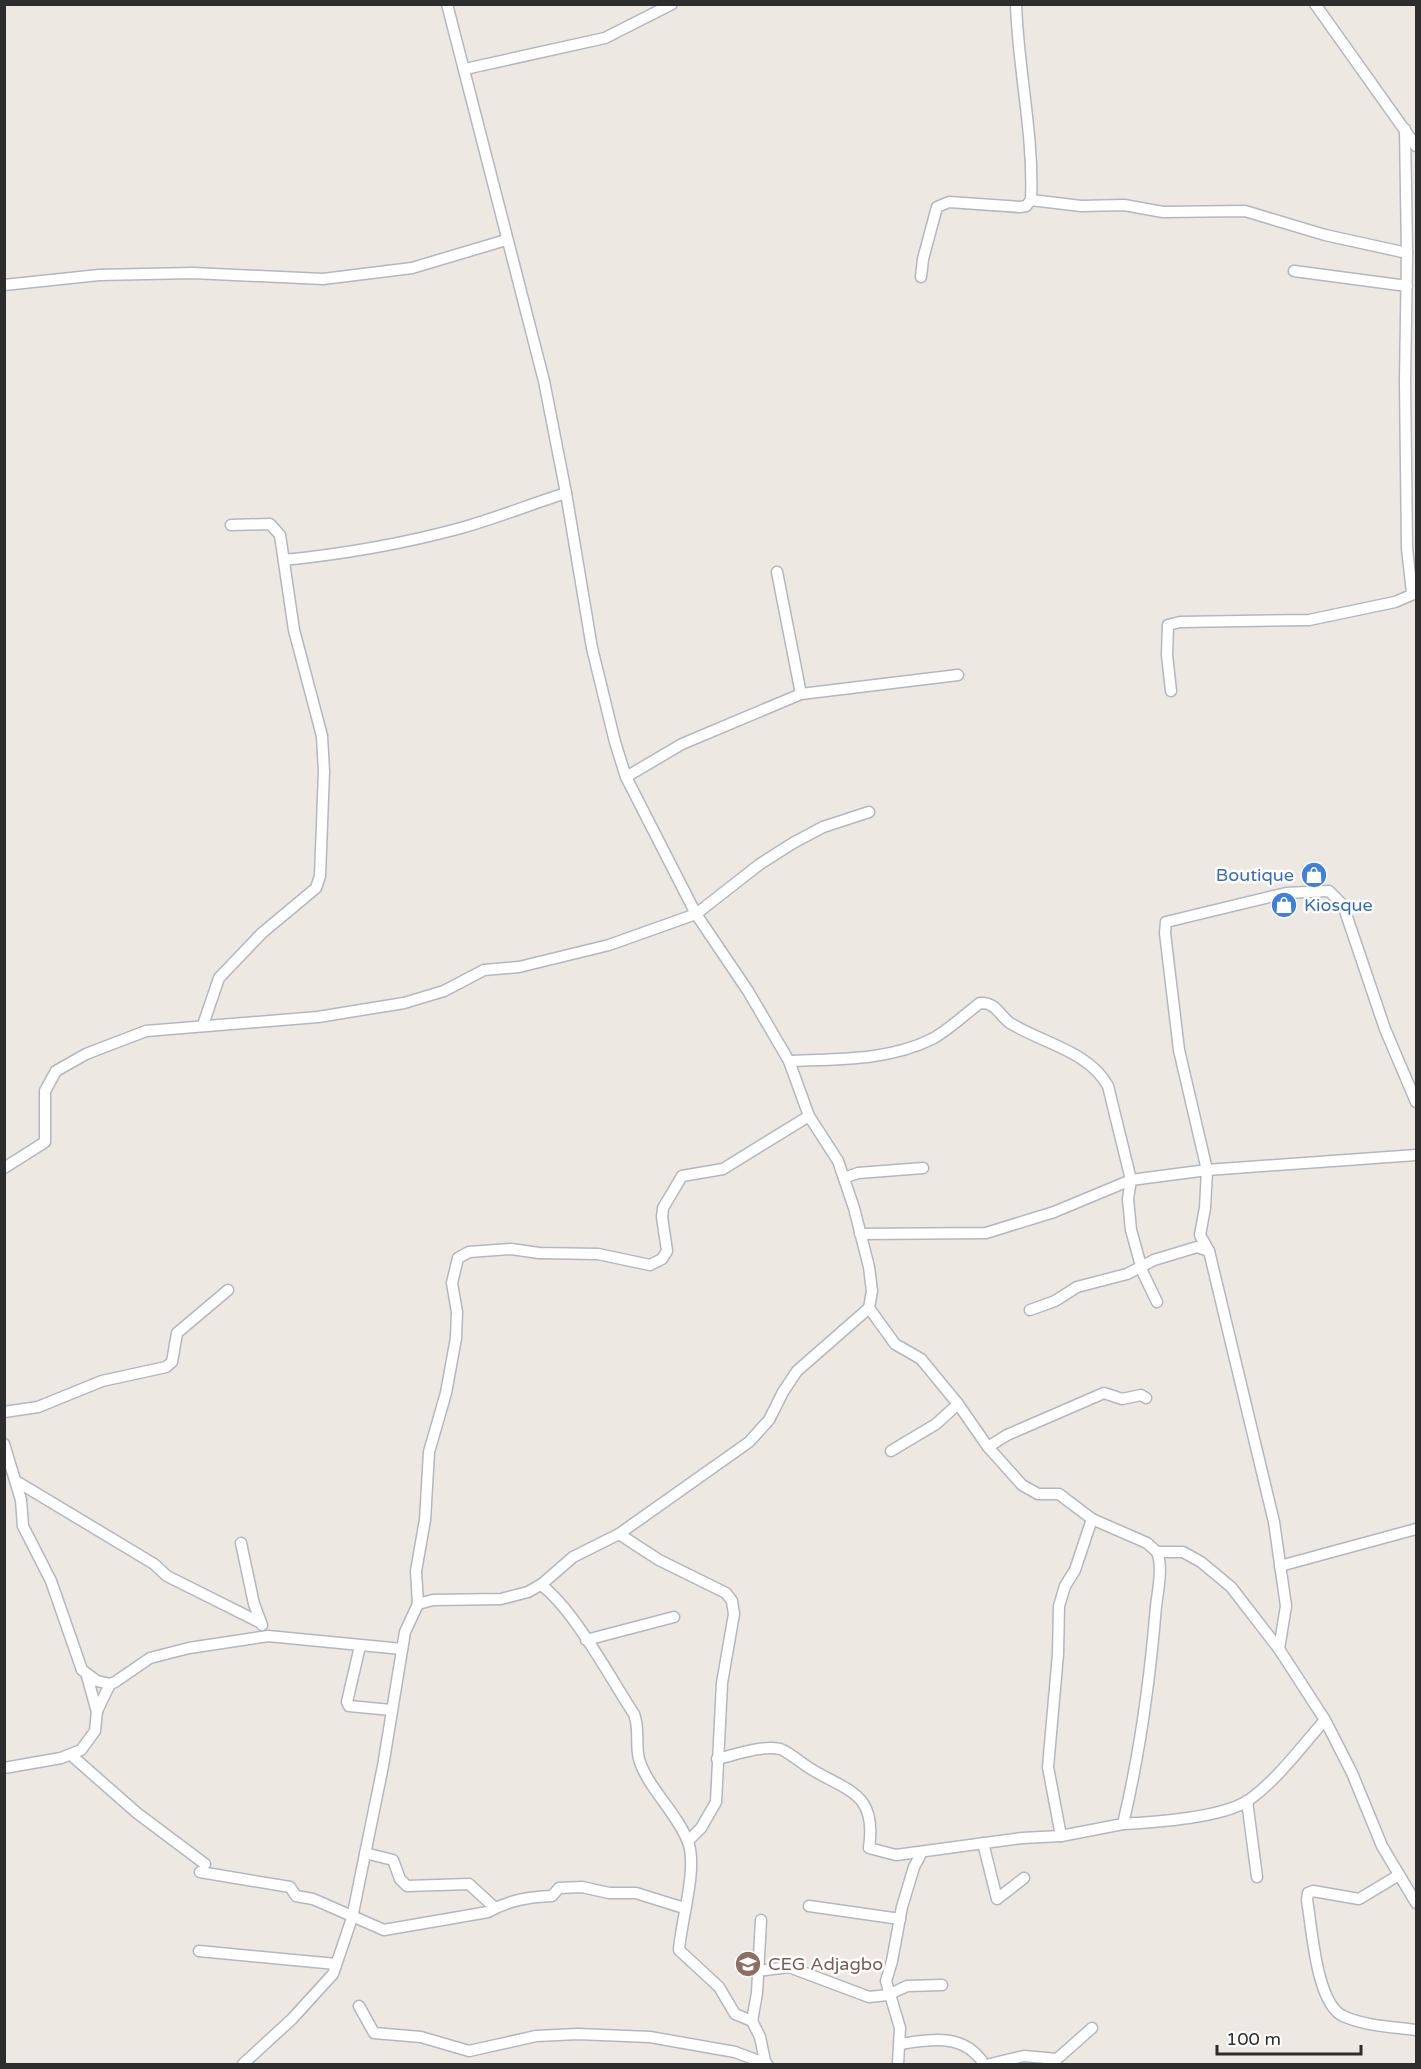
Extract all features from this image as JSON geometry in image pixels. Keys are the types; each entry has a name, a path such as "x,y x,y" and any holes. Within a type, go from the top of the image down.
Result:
{"street":[{"path":"418,1604 433,1600 501,1599 541,1585 573,1557 619,1534 749,1442 766,1425 797,1371 869,1308 872,1291 860,1234 838,1161 809,1116 789,1061 748,991 696,914 626,777 598,680 544,381 447,4"},
{"path":"465,69 605,38 672,4"},
{"path":"921,277 923,259 937,207 949,202 1020,207 1026,206 1030,200 1028,115 1017,41 1016,4"},
{"path":"1314,4 1416,146"},
{"path":"1171,691 1167,655 1168,625 1180,622 1309,620 1395,602 1414,593 1407,548 1412,490 1405,129"},
{"path":"1030,200 1081,206 1124,205 1163,212 1245,211 1325,235 1407,254"},
{"path":"4,285 99,275 194,273 323,279 412,268 506,240"},
{"path":"1294,271 1407,286"},
{"path":"284,560 344,554 399,543 463,527 566,493"},
{"path":"203,1025 219,978 262,933 316,888 320,876 324,771 322,736 298,651 284,560 276,528 270,524 231,525"},
{"path":"777,572 801,694"},
{"path":"626,777 682,744 801,694 958,675"},
{"path":"4,1168 45,1142 43,1113 45,1091 56,1071 66,1064 146,1031 318,1017 415,1000 444,991 484,970 519,967 609,945 696,914 760,864 793,843 823,827 869,812"},
{"path":"1279,1649 1286,1606 1274,1522 1209,1251 1200,1235 1205,1208 1207,1170 1179,1050 1165,933 1167,922 1286,893 1329,891 1343,905 1385,1029 1416,1102"},
{"path":"789,1061 865,1057 903,1050 933,1039 980,1003 987,1002 1009,1022 1071,1053 1101,1074 1108,1086 1131,1180 1128,1199 1131,1230 1141,1268 1156,1302"},
{"path":"243,2064 292,2019 333,1974 341,1957 352,1918 383,1766 405,1632 418,1604 416,1571 425,1520 429,1452 446,1393 456,1338 457,1312 452,1283 458,1258 469,1252 511,1249 539,1253 597,1254 650,1265 662,1259 667,1251 663,1209 682,1176 723,1169 809,1116"},
{"path":"860,1234 986,1233 1054,1212 1131,1180 1207,1170 1416,1155"},
{"path":"844,1178 858,1173 923,1168"},
{"path":"1030,1310 1055,1300 1077,1287 1141,1268 1154,1260 1197,1247 1209,1251"},
{"path":"4,1412 38,1407 102,1381 166,1367 172,1362 177,1333 228,1290"},
{"path":"869,1308 895,1344 921,1359 958,1404 988,1447 1022,1485 1038,1494 1059,1494 1092,1520 1147,1543 1158,1552 1183,1552 1201,1562 1231,1587 1279,1649 1325,1720 1352,1773 1382,1846 1416,1904"},
{"path":"988,1447 1007,1435 1104,1393 1122,1399 1141,1395 1146,1398"},
{"path":"891,1451 936,1424 958,1404"},
{"path":"4,1444 16,1481 23,1526 51,1581 70,1644 87,1676 97,1712"},
{"path":"16,1481 154,1564 167,1576 261,1623"},
{"path":"1061,1836 1048,1767 1058,1654 1059,1606 1065,1586 1076,1570 1092,1520"},
{"path":"1280,1566 1416,1529"},
{"path":"619,1534 659,1560 714,1585 726,1593 732,1601 734,1614 722,1683 716,1802 701,1828 688,1841"},
{"path":"241,1543 261,1623 268,1636"},
{"path":"1123,1824 1138,1760 1148,1682 1158,1577 1158,1552"},
{"path":"541,1585 552,1593 570,1615 634,1714 638,1725 639,1761 688,1841 693,1863 679,1950 720,1987 735,2014 752,2021"},
{"path":"586,1640 674,1617"},
{"path":"4,1768 71,1755 93,1738 97,1712 110,1683 150,1658 189,1648 268,1636 402,1649"},
{"path":"360,1646 346,1702 349,1706 391,1710"},
{"path":"87,1676 110,1683"},
{"path":"717,1759 764,1749 782,1749 821,1775 857,1793 866,1806 869,1816 871,1827 869,1848 896,1855 983,1843 1061,1836 1123,1824 1196,1817 1247,1801 1276,1775 1325,1720"},
{"path":"71,1755 202,1868 290,1887 296,1896 313,1899 352,1918 384,1929 462,1917 527,1897 552,1896 559,1888 582,1887 609,1893 636,1893 684,1908"},
{"path":"1247,1801 1257,1876"},
{"path":"983,1843 998,1899 1024,1878"},
{"path":"898,2064 900,2043 898,2018 888,1995 886,1981 911,1875 922,1852"},
{"path":"365,1853 393,1860 400,1879 407,1886 468,1884 495,1908"},
{"path":"1400,1875 1359,1899 1313,1891 1308,1893 1307,1900 1324,1993 1332,2008 1343,2016 1369,2023 1416,2030"},
{"path":"809,1906 900,1919"},
{"path":"761,1920 752,2021 760,2037 766,2063"},
{"path":"199,1951 336,1964"},
{"path":"758,1971 789,1967 869,1997 888,1995 907,1986 942,1984"},
{"path":"359,2006 374,2033 420,2037 469,2051 536,2036 578,2034 650,2037 735,2052 766,2063"},
{"path":"990,2064 1024,2056 1056,2062 1092,2028"},
{"path":"900,2043 935,2040 967,2045 975,2051 984,2064"}],"place":[{"name":"Boutique","path":"1314,875"},
{"name":"Kiosque","path":"1284,905"},
{"name":"CEG Adjagbo","path":"748,1964"}]}
